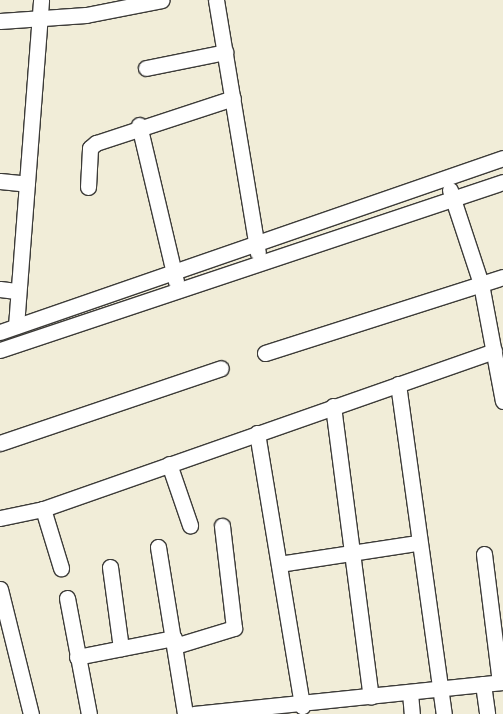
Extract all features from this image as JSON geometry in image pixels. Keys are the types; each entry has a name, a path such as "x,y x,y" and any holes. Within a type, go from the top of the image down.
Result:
{"street":[{"path":"16,326 16,291 27,184 41,0"},
{"path":"0,21 39,19 162,0"},
{"path":"216,0 234,98 260,264"},
{"path":"146,68 225,52"},
{"path":"88,187 90,148 140,125 234,98"},
{"path":"140,125 178,291"},
{"path":"0,332 503,158"},
{"path":"446,179 481,284 503,401"},
{"path":"0,181 27,184"},
{"path":"0,350 503,182"},
{"path":"265,353 503,277"},
{"path":"0,289 16,291"},
{"path":"0,518 43,509 494,351"},
{"path":"0,443 221,368"},
{"path":"398,384 417,543 444,714"},
{"path":"333,406 371,697"},
{"path":"257,433 302,706"},
{"path":"169,464 190,525"},
{"path":"43,509 61,568"},
{"path":"77,657 121,648 175,642 234,628 222,526"},
{"path":"279,564 417,543"},
{"path":"158,548 175,642 185,714"},
{"path":"194,714 302,706 502,682 484,554"},
{"path":"110,567 121,648"},
{"path":"0,589 31,714"},
{"path":"67,598 89,714"},
{"path":"483,684 487,714"},
{"path":"410,693 412,714"}]}
